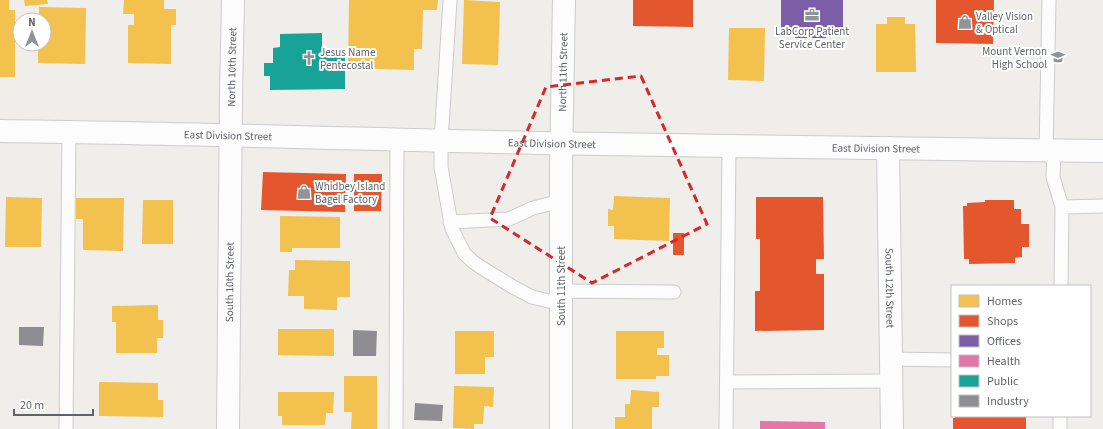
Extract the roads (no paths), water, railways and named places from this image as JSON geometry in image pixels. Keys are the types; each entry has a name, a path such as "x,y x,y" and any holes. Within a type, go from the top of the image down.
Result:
{"street":[{"name":"North 10th Street","path":"230,135 233,0"},
{"name":"North 11th Street","path":"561,144 564,0"},
{"name":"East Division Street","path":"0,131 230,135 561,144 1103,151"},
{"name":"South 10th Street","path":"228,429 230,135"},
{"name":"South 11th Street","path":"561,144 561,429"},
{"name":"South 12th Street","path":"888,148 892,429"}],"lane":[{"path":"450,0 441,141 441,167 450,222 455,237 464,253 472,261 513,288 532,297 561,298 590,292 674,292"},
{"path":"1049,0 1050,150 1053,177 1062,207 1060,285"},
{"path":"66,429 69,132"},
{"path":"396,429 397,139"},
{"path":"726,429 729,147"},
{"path":"450,222 509,220 533,208 561,201"},
{"path":"1062,207 1103,206"},
{"path":"891,359 951,360"},
{"path":"727,382 891,381"},
{"path":"1060,417 1060,429"}],"place":[{"name":"LabCorp Patient Service Center","path":"812,15"},
{"name":"Valley Vision & Optical","path":"965,22"},
{"name":"Mount Vernon High School","path":"1058,57"},
{"name":"Jesus Name Pentecostal","path":"309,58"},
{"name":"Whidbey Island Bagel Factory","path":"304,192"}]}
